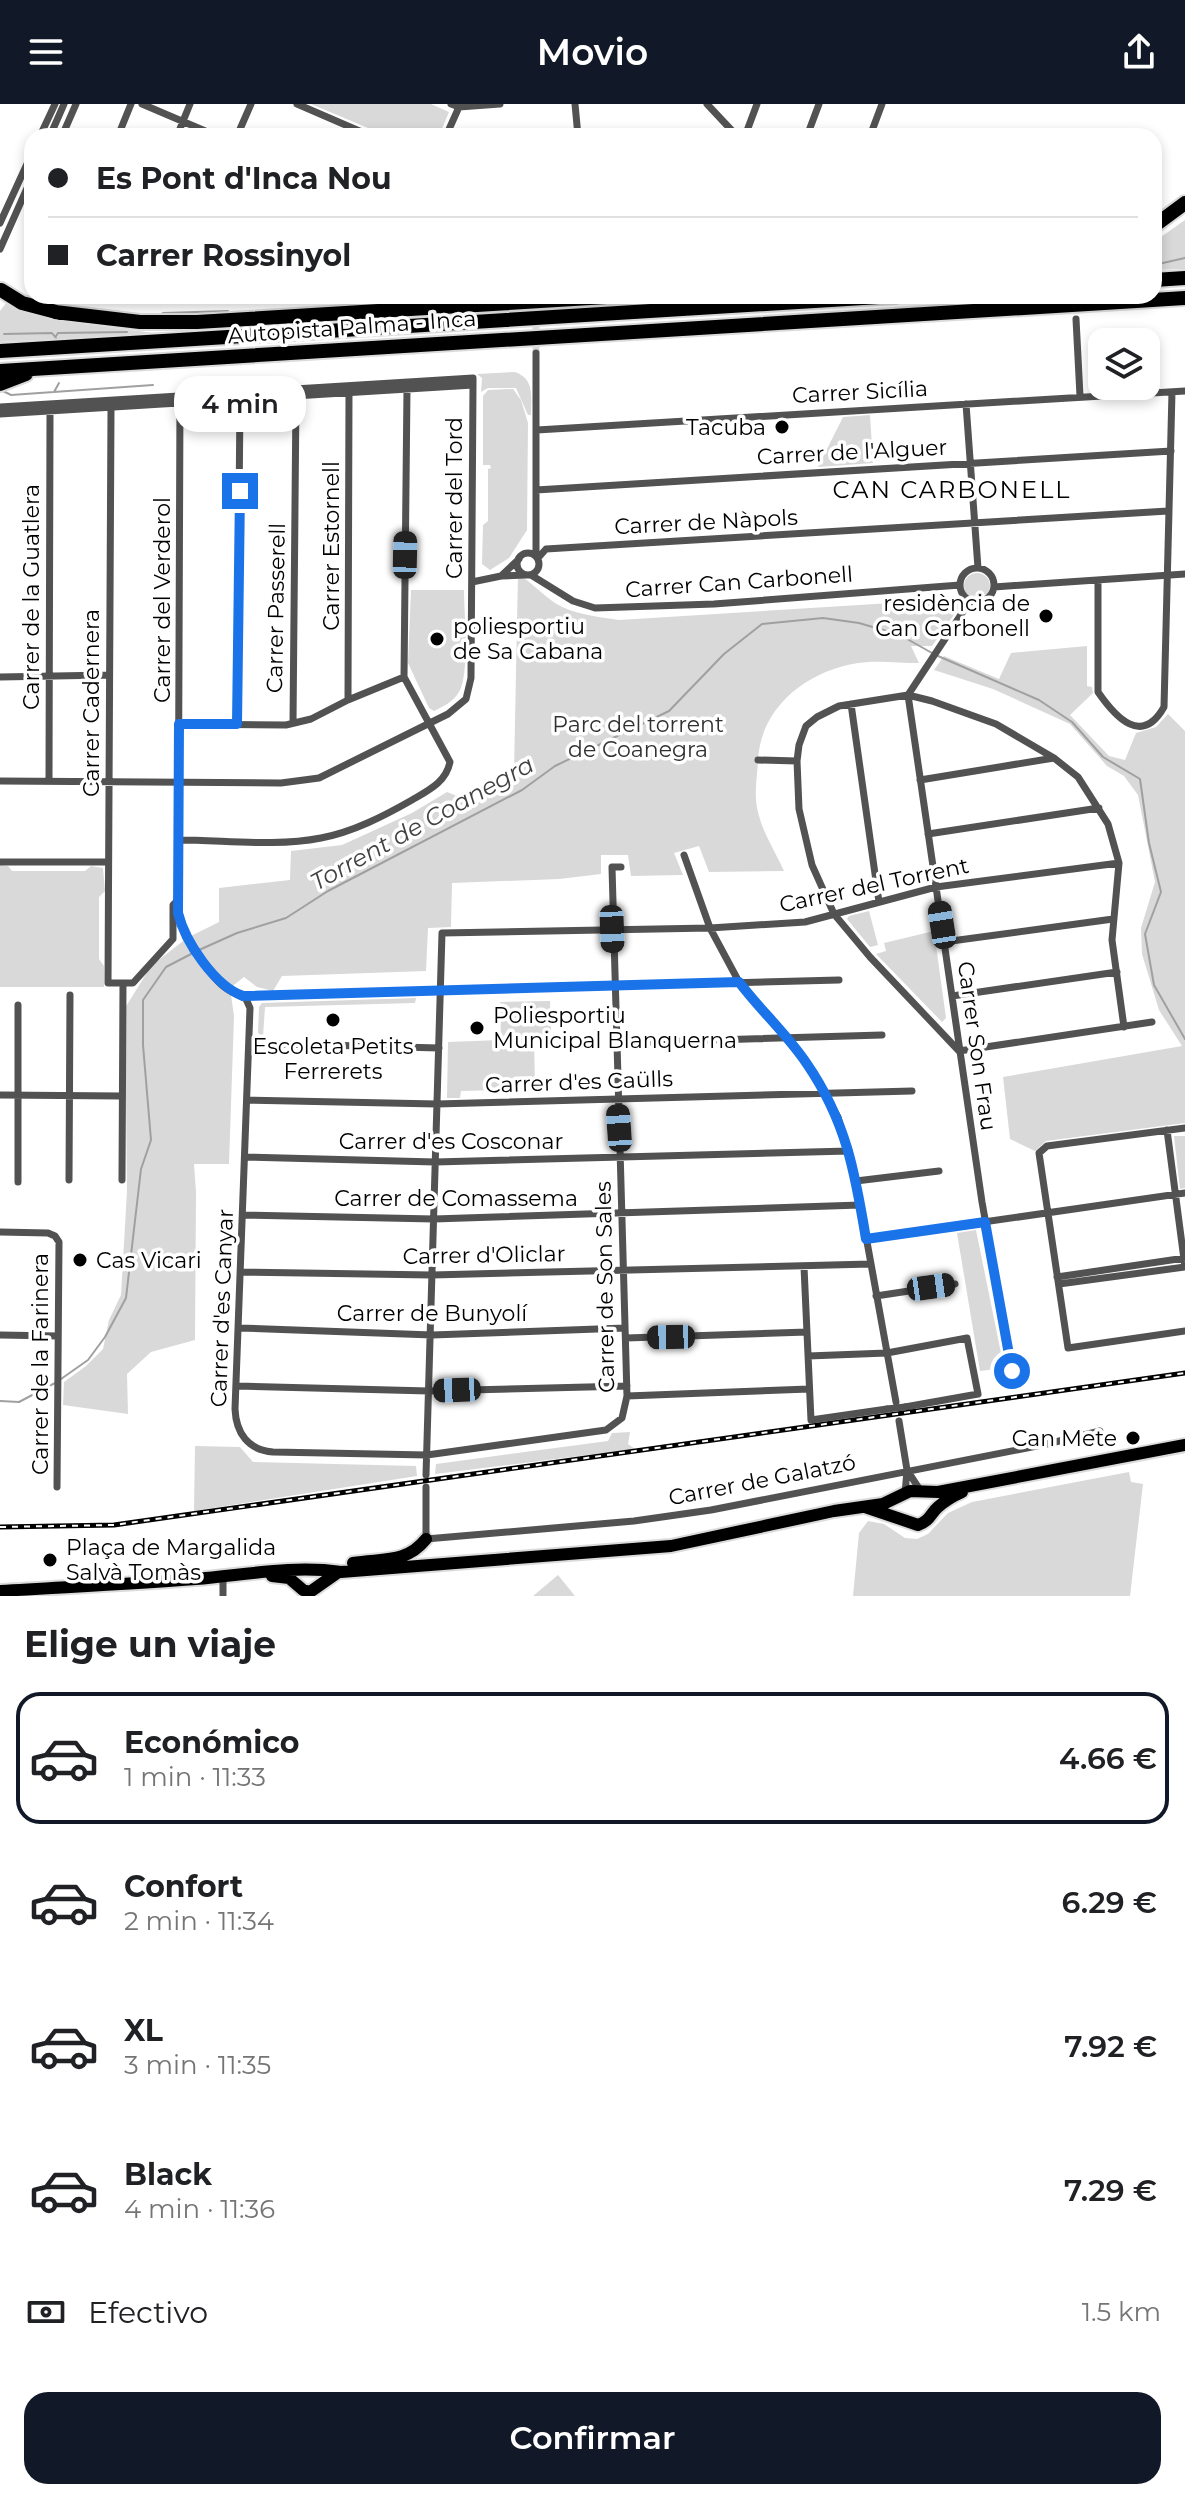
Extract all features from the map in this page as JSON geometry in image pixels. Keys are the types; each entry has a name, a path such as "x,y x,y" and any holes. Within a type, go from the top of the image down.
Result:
{"highway":[{"path":"1162,220 1185,203"},
{"path":"1162,231 1185,215"},
{"path":"1162,279 1185,278"},
{"path":"1,290 24,304"},
{"name":"Autopista Palma - Inca","path":"1162,299 1185,298"},
{"path":"26,304 80,320 231,337"},
{"path":"55,312 140,322 197,322 492,304"},
{"name":"Autopista Palma - Inca","path":"0,351 766,304"},
{"name":"Autopista Palma - Inca","path":"0,371 1087,304"},
{"path":"0,384 43,368"}],"main road":[{"path":"265,1574 275,1570 341,1572 671,1546 886,1503 923,1491 972,1486 1185,1445"},
{"path":"863,1507 918,1525 929,1520 934,1510 950,1497 972,1486"},
{"path":"923,1491 933,1500 934,1510"},
{"path":"903,1519 898,1510 904,1495"},
{"path":"428,1542 435,1554 446,1563"},
{"path":"422,1564 428,1542"},
{"path":"303,1590 299,1575 312,1570 406,1557 428,1542"},
{"path":"312,1570 321,1576 320,1589"},
{"path":"6,1593 82,1591 265,1574 289,1578 310,1592 320,1589 341,1572"}],"street":[{"path":"44,128 55,104"},
{"path":"54,128 64,104"},
{"path":"66,128 76,104"},
{"path":"121,128 131,104"},
{"path":"142,104 198,128"},
{"path":"180,128 190,104"},
{"path":"240,128 251,104"},
{"path":"297,104 352,128"},
{"path":"448,128 455,106 500,104"},
{"path":"575,104 577,128"},
{"path":"707,104 730,128"},
{"path":"748,128 757,104"},
{"path":"810,128 819,104"},
{"path":"873,128 882,104"},
{"path":"0,223 24,170"},
{"path":"0,260 2,246 24,195"},
{"path":"0,283 0,297"},
{"path":"1076,319 1080,396"},
{"path":"472,582 528,575 538,570 535,532 536,353"},
{"path":"0,407 180,400 473,378 473,385 240,400 180,400 111,409 0,414"},
{"name":"Carrer del Tord","path":"0,781 281,783 319,778 448,714 466,699 471,678 473,385"},
{"path":"178,840 291,842 322,838 355,828 398,808 430,790 447,776 450,762 404,677 407,389"},
{"name":"Carrer Sicília","path":"537,430 1185,391"},
{"path":"1098,580 1098,692 1124,721 1138,727 1157,720 1164,707 1172,392"},
{"name":"Carrer Estornell","path":"348,700 349,393"},
{"name":"Carrer Passerell","path":"293,723 296,397"},
{"name":"Carrer del Verderol","path":"178,900 180,400"},
{"path":"237,724 240,400"},
{"path":"966,404 978,568"},
{"name":"Carrer Cadernera","path":"111,409 108,983 123,984"},
{"name":"Carrer de la Guatlera","path":"49,781 50,413"},
{"name":"Carrer de l'Alguer","path":"536,490 1171,451"},
{"name":"Carrer de Nàpols","path":"538,560 546,549 1168,511"},
{"path":"528,575 518,568 535,532"},
{"path":"501,576 521,557 531,553 552,587"},
{"path":"978,568 988,572 994,587 986,600 970,601 960,585 967,571 978,568"},
{"path":"994,587 1185,574"},
{"name":"Carrer Can Carbonell","path":"528,575 573,601 595,608 619,609 960,585"},
{"path":"908,695 970,601"},
{"path":"0,677 109,675"},
{"path":"179,724 293,723 311,719 404,677"},
{"path":"1124,1027 1112,940 1119,863 1108,824 1078,777 1054,758 996,724 959,709 908,695 829,710 806,726 797,761 799,809 806,849 818,881 834,914 959,1051 1124,1027 1152,1022"},
{"name":"Carrer Son Frau","path":"908,695 985,1222 1012,1371"},
{"path":"851,704 879,902"},
{"path":"920,780 1054,758"},
{"path":"758,760 797,761"},
{"path":"928,834 1099,808"},
{"path":"684,855 710,928 739,982 805,1061 838,1117 856,1181 896,1402"},
{"path":"0,862 107,862"},
{"name":"Carrer del Torrent","path":"441,991 442,933 710,928 805,922 936,887 1119,863"},
{"name":"Carrer de Son Sales","path":"427,1455 606,1430 622,1418 627,1386 612,929 612,867 621,867"},
{"path":"178,900 180,919 203,960 222,986 241,996 839,980"},
{"path":"122,1180 123,984 133,983 173,939 173,905 178,900"},
{"path":"944,942 1113,919"},
{"path":"952,996 1117,972"},
{"path":"426,1475 441,991"},
{"path":"69,1180 70,995"},
{"name":"Carrer d'es Canyar","path":"241,996 250,1006 236,1420 248,1444 262,1451 427,1455"},
{"path":"18,1005 18,1182"},
{"path":"616,1043 882,1035"},
{"path":"249,1043 439,1048"},
{"name":"Carrer d'es Caülls","path":"248,1100 437,1104 912,1091"},
{"path":"0,1095 121,1096"},
{"path":"1185,1128 1047,1146 1039,1153 1068,1348 1185,1331"},
{"path":"1058,1280 1185,1263 1180,1194 1167,1130"},
{"name":"Carrer d'es Cosconar","path":"246,1157 435,1162 849,1151"},
{"path":"856,1181 939,1171"},
{"path":"866,1239 1180,1194"},
{"name":"Carrer de Comassema","path":"243,1215 434,1219 860,1205"},
{"name":"Carrer de la Farinera","path":"0,1232 48,1233 59,1242 57,1487"},
{"name":"Carrer d'Oliclar","path":"241,1272 432,1275 871,1264"},
{"path":"804,1267 809,1389 811,1420 978,1394 967,1338 887,1353 808,1356"},
{"path":"876,1296 955,1284"},
{"name":"Carrer de Bunyolí","path":"239,1328 432,1335 625,1328"},
{"path":"626,1338 807,1332"},
{"path":"0,1335 58,1336"},
{"path":"237,1386 429,1391 627,1386"},
{"path":"627,1396 809,1389"},
{"path":"899,1421 907,1470 904,1495"},
{"name":"Carrer de Galatzó","path":"428,1542 711,1510 1100,1431"},
{"path":"907,1470 923,1491"},
{"path":"426,1487 428,1542"},
{"path":"223,1577 223,1596"}],"green space":[{"path":"311,104 431,104 449,112 442,128 368,128"},
{"path":"1185,220 1185,269 1162,270 1162,236"},
{"path":"6,303 24,311 83,324 162,334 0,342 0,311"},
{"path":"515,372 529,384 531,415 528,415 516,388 488,388 481,392 482,378 477,374"},
{"path":"513,389 521,400 528,423 527,530 509,558 490,570 482,564 483,525 488,521 488,469 491,468 490,465 483,465 483,396 488,390"},
{"path":"870,415 873,463 818,467 843,417"},
{"path":"977,573 986,577 990,586 986,595 977,599 968,595 964,586 968,577"},
{"name":"Parc del torrent de Coanegra","path":"518,574 562,607 619,620 956,599 960,606 932,646 911,646 919,663 866,662 821,674 789,695 767,724 758,761 757,809 784,871 709,872 699,846 674,853 683,875 631,876 628,855 601,855 601,874 559,879 452,883 451,927 428,928 426,971 282,976 273,991 257,987 244,977 230,988 234,1016 229,1164 194,1164 195,1340 151,1352 127,1374 128,1414 63,1405 64,1382 103,1349 109,1320 121,1295 127,1191 125,1008 151,966 187,938 219,922 219,888 290,880 291,851 342,845 412,813 447,792 477,804 514,772"},
{"name":"poliesportiu de Sa Cabana","path":"411,590 464,590 465,658 462,683 454,698 434,711 429,708 408,663"},
{"path":"1087,646 1087,686 1092,687 1093,693 1070,715 1109,756 1125,760 1136,733 1156,727 1168,714 1185,731 1185,1123 1046,1141 1035,1151 1010,1139 1003,1077 1182,1046 1159,1010 1142,954 1141,928 1155,882 1138,795 1124,776 1107,766 1070,724 993,689 934,670 944,656 999,679 1011,653"},
{"path":"0,865 8,866 12,871 85,871 91,866 103,868 105,891 99,897 99,959 104,966 104,987 0,987"},
{"path":"869,911 878,945 870,947 847,919"},
{"path":"934,931 946,1018 942,1022 876,954 886,951 884,943"},
{"path":"416,998 415,1003 265,1007 263,1037 258,1033 259,1007 262,1003"},
{"path":"550,1001 551,1035 534,1039 535,1089 461,1091 460,1098 447,1098 448,1042 501,1040 500,1002"},
{"path":"1174,1136 1185,1136 1185,1188 1180,1189"},
{"path":"976,1230 1004,1368 980,1371 957,1233"},
{"path":"630,1432 628,1444 635,1449 435,1474 436,1464 608,1441 612,1433"},
{"path":"195,1446 240,1447 253,1462 416,1466 417,1476 194,1511"},
{"path":"1129,1472 1131,1482 1143,1484 1130,1596 853,1596 859,1533 868,1521 884,1524 905,1538 917,1539 928,1534 948,1513 972,1502"},
{"path":"558,1575 575,1596 533,1596"}],"waterway":[{"path":"1162,263 1185,258"},
{"path":"158,316 163,313 228,311"},
{"path":"56,336 58,333 127,332"},
{"path":"4,334 52,333 56,338"},
{"path":"54,392 59,383"},
{"path":"3,391 11,395 153,385"},
{"name":"Torrent de Coanegra","path":"199,950 237,933 286,918 328,891 522,790 555,766 669,711 724,654 762,624 823,618 859,623 900,635 932,653"},
{"name":"Torrent de Coanegra","path":"938,656 1039,700 1072,722 1103,757 1140,779 1149,843 1161,892 1145,934 1154,985 1185,1039"},
{"name":"Torrent de Coanegra","path":"61,1379 88,1360 105,1337 126,1298 141,1169 151,1140 143,1045 143,1000 166,967 193,953"},
{"name":"Torrent de Coanegra","path":"0,1401 19,1402 55,1383"}],"tunnel":[{"path":"536,304 536,353"}],"railway":[{"path":"0,1527 114,1525 1185,1373"}],"place":[{"name":"Tacuba","path":"782,427"},
{"name":"residència de Can Carbonell","path":"1046,616"},
{"name":"poliesportiu de Sa Cabana","path":"437,639"},
{"name":"Escoleta Petits Ferrerets","path":"333,1020"},
{"name":"Poliesportiu Municipal Blanquerna","path":"477,1028"},
{"name":"Cas Vicari","path":"80,1260"},
{"name":"Can Mete","path":"1133,1438"},
{"name":"Plaça de Margalida Salvà Tomàs","path":"50,1560"}],"district":[{"name":"CAN CARBONELL","path":"952,489"}],"route":[{"path":"240,491 237,724 179,724 178,913 183,928 222,986 243,996 739,982 805,1061 838,1117 856,1181 866,1239 985,1222 1012,1371"}]}
